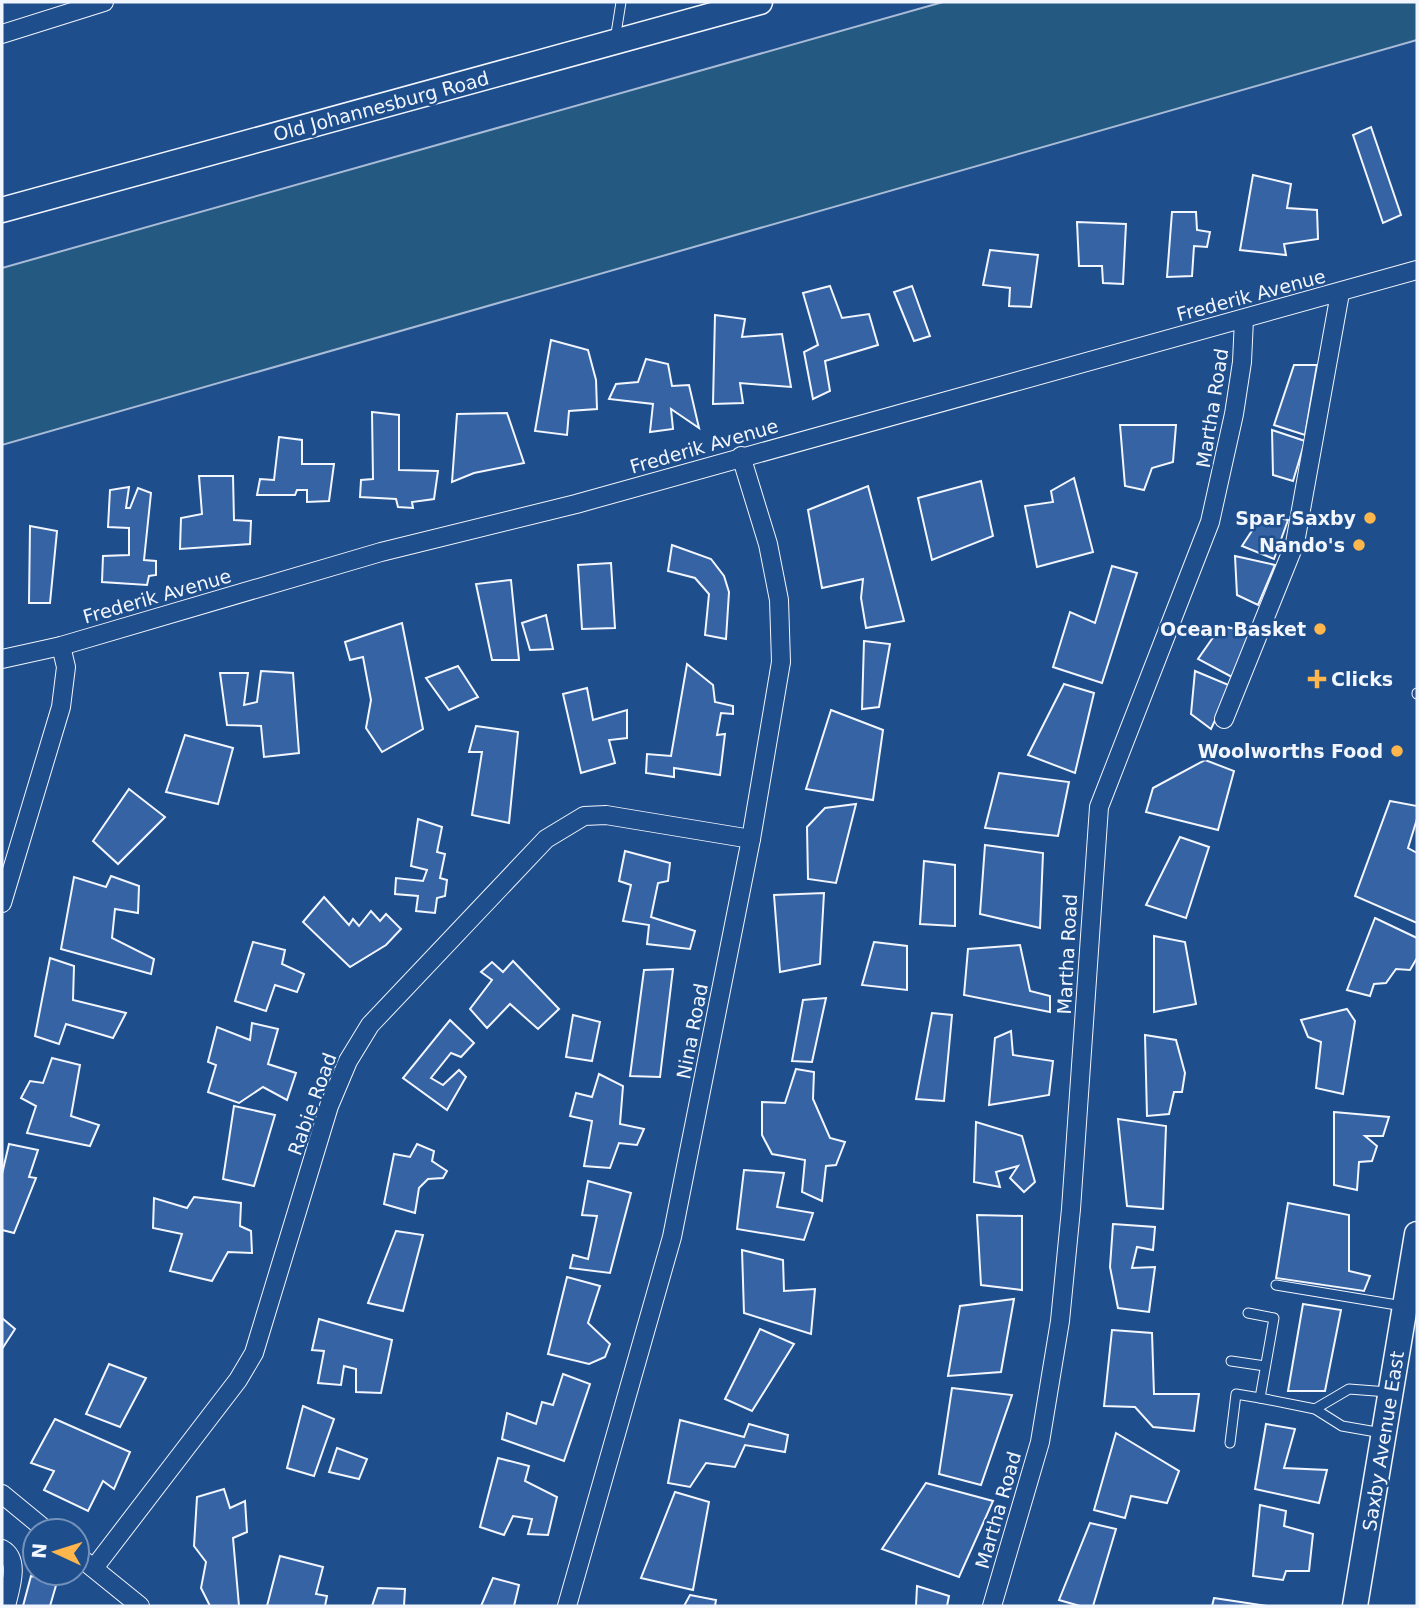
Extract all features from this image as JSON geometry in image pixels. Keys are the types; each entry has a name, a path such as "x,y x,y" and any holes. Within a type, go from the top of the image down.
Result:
{"main road":[{"name":"Old Johannesburg Road","path":"2,210 760,2"},
{"name":"Saxby Avenue East","path":"1355,1606 1417,1234"}],"street":[{"path":"2,34 104,2"},
{"name":"Frederik Avenue","path":"2,659 61,646 381,552 576,504 1417,270"},
{"path":"1224,719 1295,543 1340,293"},
{"name":"Martha Road","path":"992,1606 1040,1442 1055,1362 1071,1209 1099,807 1210,522 1234,414 1242,362 1244,319"},
{"name":"Nina Road","path":"567,1606 672,1237 751,839 782,645 779,600 768,544 741,457"},
{"path":"2,903 61,707 66,667 61,646"},
{"name":"Rabie Road","path":"94,1568 215,1411 254,1353 329,1106 370,1025 547,839 584,816 628,817 751,839"},
{"path":"2,1494 30,1517"},
{"path":"2,1549 7,1552 12,1564 6,1606"},
{"path":"91,1566 140,1606"}],"lane":[{"path":"615,42 621,2"},
{"path":"1276,1285 1405,1306"},
{"path":"1248,1313 1274,1318 1260,1398"},
{"path":"1231,1361 1265,1366"},
{"path":"1315,1409 1349,1389 1390,1392"},
{"path":"1230,1443 1236,1394 1315,1409 1342,1426 1384,1433"}],"shaded area":[{"path":"943,2 1417,2 1417,40 2,445 2,268"}],"building":[{"path":"1371,127 1401,215 1383,223 1353,135"},
{"path":"1253,175 1291,184 1287,208 1317,210 1318,239 1284,244 1286,255 1240,250"},
{"path":"1172,212 1196,212 1197,230 1210,232 1207,247 1194,246 1192,276 1167,277"},
{"path":"1077,222 1126,224 1123,284 1103,283 1102,266 1079,266"},
{"path":"990,250 1038,255 1031,307 1009,306 1010,288 983,285"},
{"path":"830,286 842,318 869,314 878,345 825,361 830,391 813,399 804,352 818,345 803,293"},
{"path":"912,286 930,336 914,341 894,292"},
{"path":"715,315 745,319 742,337 782,334 791,387 740,383 743,403 713,404"},
{"path":"551,340 588,350 596,380 597,409 569,411 567,435 535,431"},
{"path":"646,359 668,364 672,386 689,385 699,428 671,409 673,429 650,432 653,404 609,399 616,384 638,382"},
{"path":"1294,365 1317,365 1305,435 1274,425"},
{"path":"372,412 399,415 399,470 438,471 434,499 412,502 413,508 398,507 396,499 360,497 361,480 373,479"},
{"path":"507,413 524,463 474,473 452,482 457,414"},
{"path":"1120,425 1176,425 1173,462 1152,468 1144,490 1125,486"},
{"path":"1272,430 1305,441 1293,481 1273,475"},
{"path":"279,437 302,440 302,464 334,464 329,501 307,502 307,490 297,490 295,495 257,495 260,479 274,480"},
{"path":"199,476 233,476 234,520 251,521 250,544 180,549 181,518 202,514"},
{"path":"1074,478 1093,552 1037,567 1025,506 1053,502 1051,491"},
{"path":"981,481 993,536 932,560 918,498"},
{"path":"868,486 904,621 866,628 861,598 863,579 822,588 808,510"},
{"path":"129,487 126,508 130,508 138,488 151,493 144,560 156,561 156,575 149,576 147,585 102,582 103,556 129,555 129,528 108,527 110,490"},
{"path":"1263,514 1288,520 1274,559 1242,546"},
{"path":"30,526 57,531 50,603 29,603"},
{"path":"672,545 711,559 724,576 729,592 726,639 705,635 709,594 695,578 668,571"},
{"path":"1235,556 1275,565 1258,605 1237,595"},
{"path":"611,563 615,628 582,629 578,565"},
{"path":"1112,566 1137,573 1102,683 1053,667 1070,612 1095,623"},
{"path":"511,580 519,660 492,660 476,584"},
{"path":"546,615 553,649 530,650 522,623"},
{"path":"402,623 423,729 382,752 366,728 371,700 363,657 350,660 345,642"},
{"path":"1221,626 1251,632 1232,677 1198,659"},
{"path":"864,641 890,644 879,707 862,709"},
{"path":"687,664 713,685 715,702 733,706 733,714 721,713 717,735 725,734 720,775 674,768 674,777 646,773 647,754 671,756"},
{"path":"458,666 478,697 449,710 426,678"},
{"path":"261,671 293,673 299,753 264,757 261,726 227,725 220,673 248,673 244,705 257,702"},
{"path":"1195,671 1231,686 1211,729 1191,714"},
{"path":"1064,684 1094,693 1075,773 1028,755"},
{"path":"587,688 593,720 627,710 627,738 609,740 615,763 581,773 563,694"},
{"path":"831,710 883,730 873,800 806,789"},
{"path":"476,726 518,732 509,823 472,815 482,752 469,752"},
{"path":"185,735 233,748 218,804 166,792"},
{"path":"1205,760 1234,771 1218,830 1146,812 1153,788"},
{"path":"999,773 1069,782 1058,836 985,828"},
{"path":"129,789 165,817 118,864 93,841"},
{"path":"1390,801 1417,806 1417,819 1408,848 1417,853 1417,923 1355,896"},
{"path":"856,804 836,883 808,879 807,827 825,808"},
{"path":"418,819 442,827 437,852 445,854 440,878 447,880 445,896 437,898 435,913 416,911 418,896 395,894 396,878 423,881 427,870 411,866"},
{"path":"1180,837 1209,847 1186,918 1146,905"},
{"path":"985,845 1043,853 1040,928 980,914"},
{"path":"625,851 670,863 668,881 658,883 651,917 695,931 690,949 647,944 649,925 623,921 631,885 619,881"},
{"path":"924,861 955,865 955,926 920,924"},
{"path":"111,876 139,886 138,913 115,909 112,938 154,959 151,974 61,949 74,877 106,887"},
{"path":"824,893 820,964 780,972 774,895"},
{"path":"324,897 349,925 353,919 359,926 371,911 380,921 386,914 401,929 386,945 350,967 303,922"},
{"path":"1375,918 1417,938 1417,958 1410,970 1396,969 1386,983 1374,984 1370,996 1347,990"},
{"path":"1154,936 1185,942 1196,1004 1154,1012"},
{"path":"253,942 285,950 282,964 304,974 297,992 275,985 266,1011 235,1001"},
{"path":"874,942 907,946 907,990 862,985"},
{"path":"1020,945 1030,991 1050,996 1050,1012 964,995 968,949"},
{"path":"50,958 74,966 73,1000 126,1013 113,1038 66,1024 59,1044 35,1036"},
{"path":"513,961 559,1009 538,1029 510,1004 487,1028 470,1009 492,980 481,972 492,962 503,972"},
{"path":"673,969 660,1077 630,1076 644,970"},
{"path":"826,998 812,1062 792,1061 803,1000"},
{"path":"1347,1009 1355,1021 1343,1094 1316,1088 1321,1042 1308,1037 1301,1020"},
{"path":"932,1013 952,1015 944,1101 916,1099"},
{"path":"573,1015 600,1022 592,1061 566,1057"},
{"path":"450,1020 474,1043 461,1057 451,1053 431,1078 443,1085 459,1070 466,1077 447,1110 403,1078"},
{"path":"252,1023 278,1029 268,1064 296,1073 287,1100 263,1087 239,1103 208,1092 216,1065 208,1062 217,1027 250,1040"},
{"path":"1011,1031 1013,1055 1053,1061 1049,1095 989,1105 995,1038"},
{"path":"1145,1035 1176,1040 1185,1073 1182,1092 1174,1092 1169,1114 1147,1116"},
{"path":"52,1058 80,1065 71,1116 99,1125 90,1146 27,1133 36,1106 21,1098 30,1081 43,1083"},
{"path":"796,1069 814,1072 813,1099 830,1138 845,1142 836,1165 826,1166 822,1201 802,1192 805,1160 772,1154 762,1135 762,1102 785,1103"},
{"path":"599,1074 623,1086 620,1124 644,1129 637,1145 619,1143 610,1168 584,1166 592,1121 570,1116 576,1093 592,1097"},
{"path":"234,1106 275,1115 254,1186 223,1179"},
{"path":"1334,1112 1389,1117 1383,1136 1365,1136 1377,1146 1372,1161 1359,1162 1357,1190 1334,1185"},
{"path":"1118,1119 1166,1126 1163,1209 1127,1206"},
{"path":"976,1122 1022,1136 1035,1182 1024,1192 1010,1178 1018,1166 996,1172 1000,1187 974,1182"},
{"path":"9,1144 38,1150 29,1177 36,1178 14,1233 2,1230 2,1174"},
{"path":"417,1144 434,1151 432,1161 447,1171 443,1178 428,1179 419,1188 415,1213 384,1204 394,1154 410,1157"},
{"path":"744,1170 784,1173 777,1207 813,1213 804,1240 737,1229"},
{"path":"588,1181 631,1193 610,1273 570,1268 573,1255 588,1259 597,1216 582,1215"},
{"path":"194,1197 241,1203 240,1226 251,1231 252,1253 228,1252 212,1281 170,1271 182,1234 153,1228 154,1198 187,1208"},
{"path":"1288,1203 1349,1215 1349,1271 1370,1276 1364,1291 1276,1278"},
{"path":"977,1215 1022,1216 1022,1290 981,1285"},
{"path":"1113,1224 1155,1227 1153,1250 1137,1247 1132,1268 1155,1267 1149,1312 1118,1308 1110,1267"},
{"path":"396,1231 423,1235 403,1311 368,1303"},
{"path":"742,1250 783,1260 784,1291 815,1289 811,1334 744,1313"},
{"path":"567,1277 600,1286 588,1323 610,1344 605,1357 589,1364 548,1354"},
{"path":"1014,1299 1001,1372 948,1376 960,1306"},
{"path":"1303,1304 1341,1310 1325,1391 1288,1391"},
{"path":"2,1318 15,1329 2,1349"},
{"path":"319,1319 392,1340 381,1393 356,1392 356,1369 344,1366 341,1385 318,1383 324,1351 312,1350"},
{"path":"760,1329 794,1344 752,1411 725,1399"},
{"path":"1112,1330 1152,1333 1154,1394 1199,1394 1194,1431 1153,1427 1135,1407 1104,1406"},
{"path":"109,1364 146,1378 120,1427 86,1414"},
{"path":"563,1374 590,1384 564,1461 502,1439 507,1413 536,1424 542,1402 553,1405"},
{"path":"952,1388 1012,1395 981,1485 939,1474"},
{"path":"303,1406 334,1419 314,1476 287,1468"},
{"path":"55,1419 130,1452 114,1489 103,1481 88,1511 44,1490 54,1471 31,1463"},
{"path":"680,1420 744,1437 749,1424 788,1435 785,1452 745,1445 735,1467 706,1463 690,1487 668,1483"},
{"path":"1266,1424 1295,1429 1284,1468 1327,1470 1319,1503 1255,1489"},
{"path":"1116,1433 1179,1471 1167,1503 1131,1496 1125,1518 1094,1510"},
{"path":"337,1448 367,1459 359,1479 329,1472"},
{"path":"498,1458 529,1466 525,1481 557,1497 548,1535 528,1534 532,1519 513,1516 504,1535 480,1527"},
{"path":"926,1483 993,1501 959,1577 882,1549"},
{"path":"224,1489 230,1508 245,1501 247,1532 233,1538 239,1606 210,1606 201,1588 206,1562 194,1546 197,1497"},
{"path":"675,1492 709,1502 693,1590 641,1578"},
{"path":"1260,1505 1286,1511 1284,1526 1313,1534 1309,1571 1286,1571 1283,1580 1253,1576"},
{"path":"1090,1523 1116,1529 1093,1606 1080,1606 1059,1600"},
{"path":"280,1556 323,1567 316,1594 327,1596 325,1606 267,1606"},
{"path":"493,1578 519,1585 514,1606 481,1606"},
{"path":"917,1586 949,1596 947,1606 916,1606"},
{"path":"28,1587 56,1587 50,1606 23,1606"},
{"path":"378,1588 405,1589 404,1606 372,1606"},
{"path":"690,1595 716,1600 715,1606 684,1606"},
{"path":"1214,1598 1267,1606 1212,1606"}],"place":[{"name":"Spar Saxby","path":"1370,518"},
{"name":"Nando's","path":"1359,545"},
{"name":"Ocean Basket","path":"1320,629"},
{"name":"Clicks","path":"1317,679"},
{"name":"Woolworths Food","path":"1397,751"}]}
